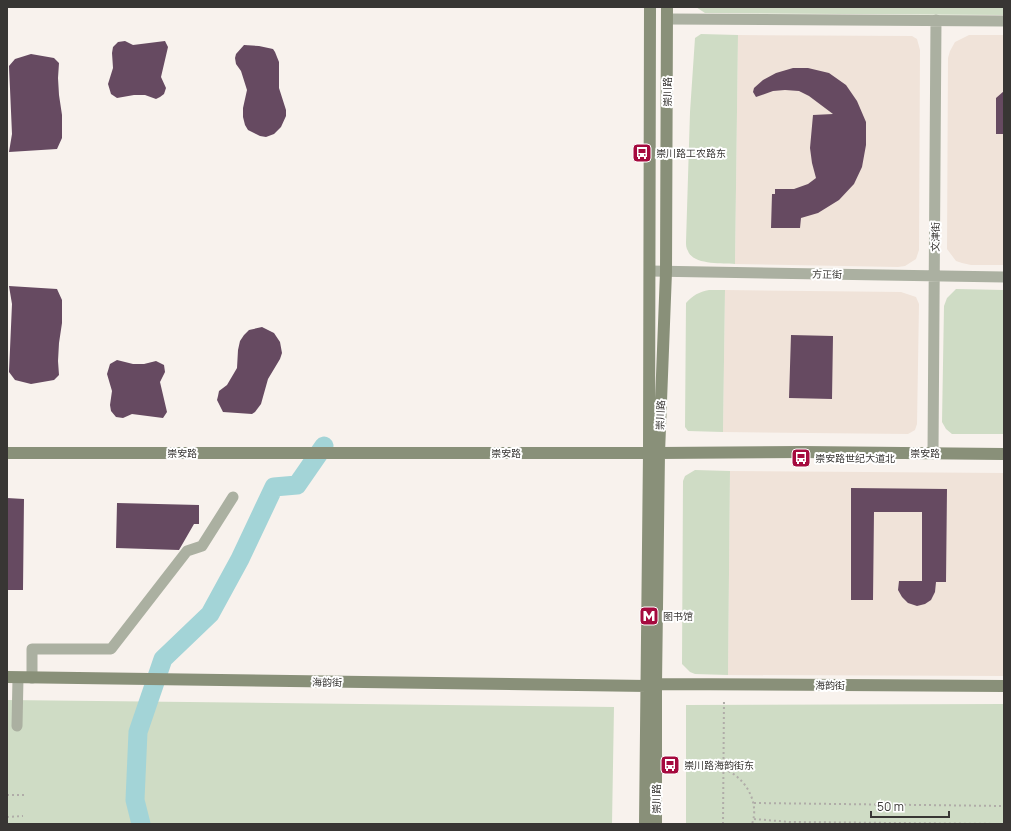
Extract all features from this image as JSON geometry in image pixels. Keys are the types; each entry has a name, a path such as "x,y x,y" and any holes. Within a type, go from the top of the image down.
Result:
{"street":[{"path":"667,13 673,7"},
{"name":"崇川路","path":"648,10 650,271 654,453 652,685 656,824"},
{"path":"667,13 1004,22"},
{"name":"崇川路","path":"654,453 666,272 667,13"},
{"name":"文津街","path":"933,453 936,20"},
{"name":"方正街","path":"650,271 1004,277"},
{"name":"崇安路","path":"7,453 802,452 1004,454"},
{"path":"32,678 32,649 111,649 187,551 202,546 233,497"},
{"path":"13,678 17,726"},
{"name":"海韵街","path":"13,678 652,685 1004,686"},
{"name":"崇川路","path":"645,824 652,685"}],"path":[{"path":"723,824 724,699"},
{"path":"724,769 732,772 749,792 754,803 754,820 752,824"},
{"path":"7,795 24,795"},
{"path":"754,803 1004,806"},
{"path":"7,817 23,816"},
{"path":"754,820 790,823 1004,824"}],"shaded area":[{"path":"738,35 912,36 917,39 920,50 919,250 916,259 905,266 898,267 735,264"},
{"path":"969,35 1004,35 1004,265 971,265 962,263 956,261 947,249 948,58 955,42"},
{"path":"725,290 901,292 916,297 919,304 917,424 915,430 908,434 723,432"},
{"path":"730,471 1004,473 1004,676 728,675"}],"green space":[{"path":"696,7 1004,7 1004,15 705,13"},
{"path":"701,34 738,35 735,264 708,262 696,259 691,256 686,246 690,112 695,38"},
{"path":"956,289 1004,290 1004,434 952,434 946,429 942,422 944,306 947,298"},
{"path":"709,290 725,290 723,432 688,431 685,427 686,303 696,294"},
{"path":"695,470 730,471 728,675 695,674 690,672 682,664 683,481 685,476"},
{"path":"7,700 614,707 612,824 7,824"},
{"path":"1004,704 1004,824 686,824 686,705"}],"building":[{"path":"125,41 133,45 165,41 168,47 161,77 166,88 164,94 160,97 156,99 145,95 134,95 117,98 111,94 108,84 113,68 113,47 118,42"},
{"path":"244,45 273,49 279,62 279,88 286,110 286,116 281,127 274,134 266,137 260,136 248,130 243,117 243,108 247,90 235,58 236,54"},
{"path":"31,54 54,58 59,63 58,78 62,115 62,138 57,149 9,152 12,134 9,66 15,59"},
{"path":"793,68 808,68 829,73 846,85 857,101 866,122 866,145 862,167 854,184 839,200 818,213 801,218 800,228 771,228 772,194 775,194 775,189 794,189 808,184 816,178 810,148 813,115 833,114 809,96 799,91 773,91 756,97 753,92 754,88 763,80 776,73"},
{"path":"1004,91 1004,134 996,134 996,98"},
{"path":"9,286 57,289 62,300 62,323 59,343 59,375 54,380 31,384 15,380 9,372 12,304"},
{"path":"262,327 274,333 280,342 282,353 268,379 261,404 252,414 223,412 217,400 219,391 227,385 237,368 240,341 249,330"},
{"path":"791,335 833,336 832,399 789,398"},
{"path":"117,360 133,364 144,364 156,361 164,365 165,372 160,382 167,412 163,418 132,414 123,418 116,417 111,411 110,405 112,391 107,374 110,364"},
{"path":"851,488 947,489 946,582 936,582 935,592 931,600 925,604 917,606 908,603 898,590 899,581 922,581 922,512 874,512 873,600 851,600"},
{"path":"7,498 24,499 23,590 7,590"},
{"path":"117,503 199,505 199,524 194,524 179,550 116,548"}],"waterway":[{"path":"141,824 135,800 138,732 163,659 210,614 240,559 274,487 297,485 324,446"}],"place":[{"name":"崇川路工农路东","path":"642,153"},
{"name":"崇安路世纪大道北","path":"801,458"},
{"name":"图书馆","path":"649,616"},
{"name":"崇川路海韵街东","path":"670,765"}]}
